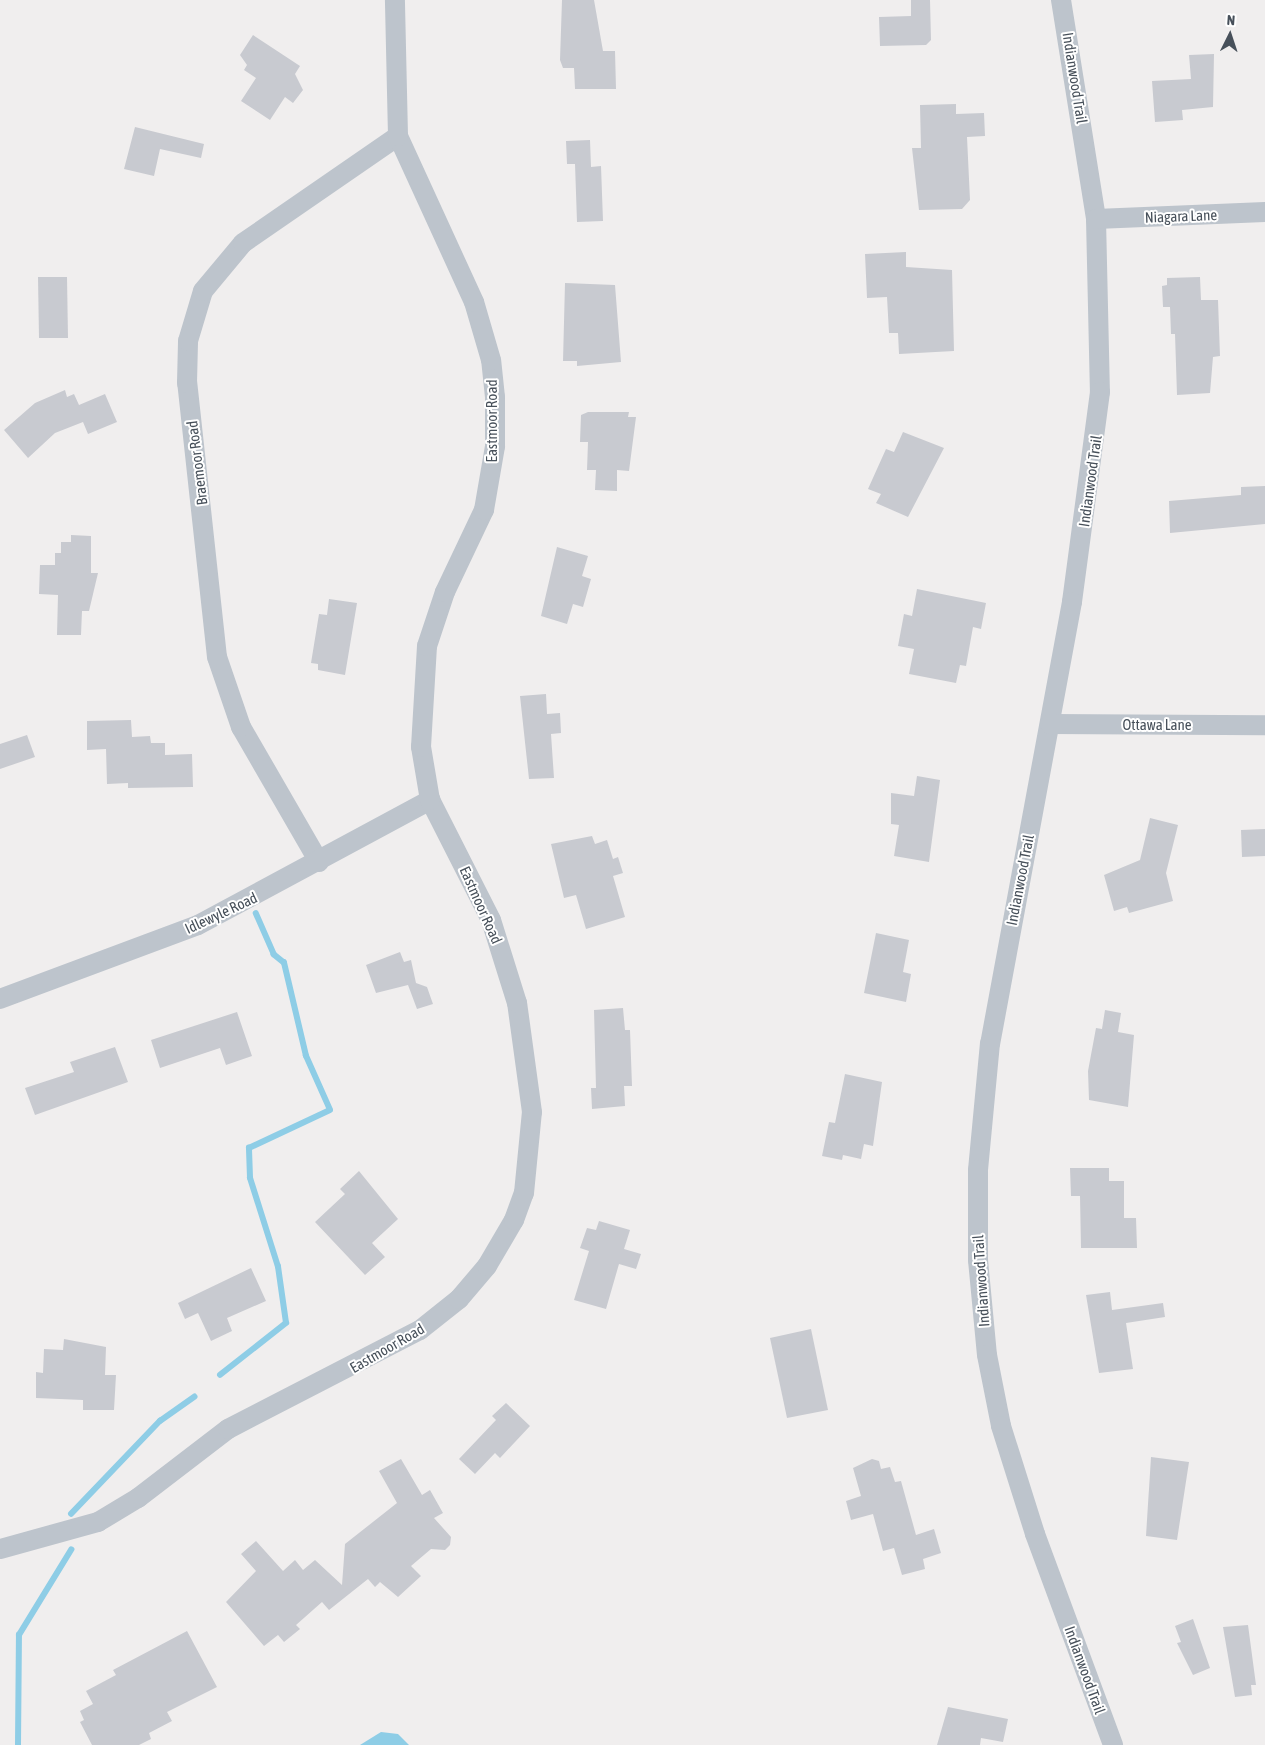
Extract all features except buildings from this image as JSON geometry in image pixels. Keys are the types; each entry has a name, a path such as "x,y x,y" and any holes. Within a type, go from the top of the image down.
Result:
{"street":[{"name":"Eastmoor Road","path":"0,1549 98,1522 138,1498 228,1430 397,1345 459,1298 502,1242 524,1193 532,1138 525,1042 511,978 491,920 430,800 421,747 422,677 436,616 486,502 495,446 495,398 491,360 474,302 398,136 395,0"},
{"name":"Indianwood Trail","path":"1061,0 1096,219 1102,354 1094,461 1050,724 986,1074 978,1170 979,1288 1003,1435 1113,1745"},
{"name":"Braemoor Road","path":"319,862 241,727 219,666 208,599 200,470 187,383 188,341 203,291 243,244 398,136"},
{"name":"Niagara Lane","path":"1096,219 1265,212"},
{"name":"Ottawa Lane","path":"1050,724 1265,725"},
{"name":"Idlewyle Road","path":"0,999 198,925 319,862 430,800"}],"water":[{"path":"381,1732 398,1734 409,1745 360,1745"}],"waterway":[{"path":"220,1375 286,1323 278,1267 250,1178 249,1148 330,1110 306,1056 284,963 274,955 256,914"},
{"path":"71,1514 160,1421 194,1397"},
{"path":"18,1745 19,1635 71,1550"}]}
